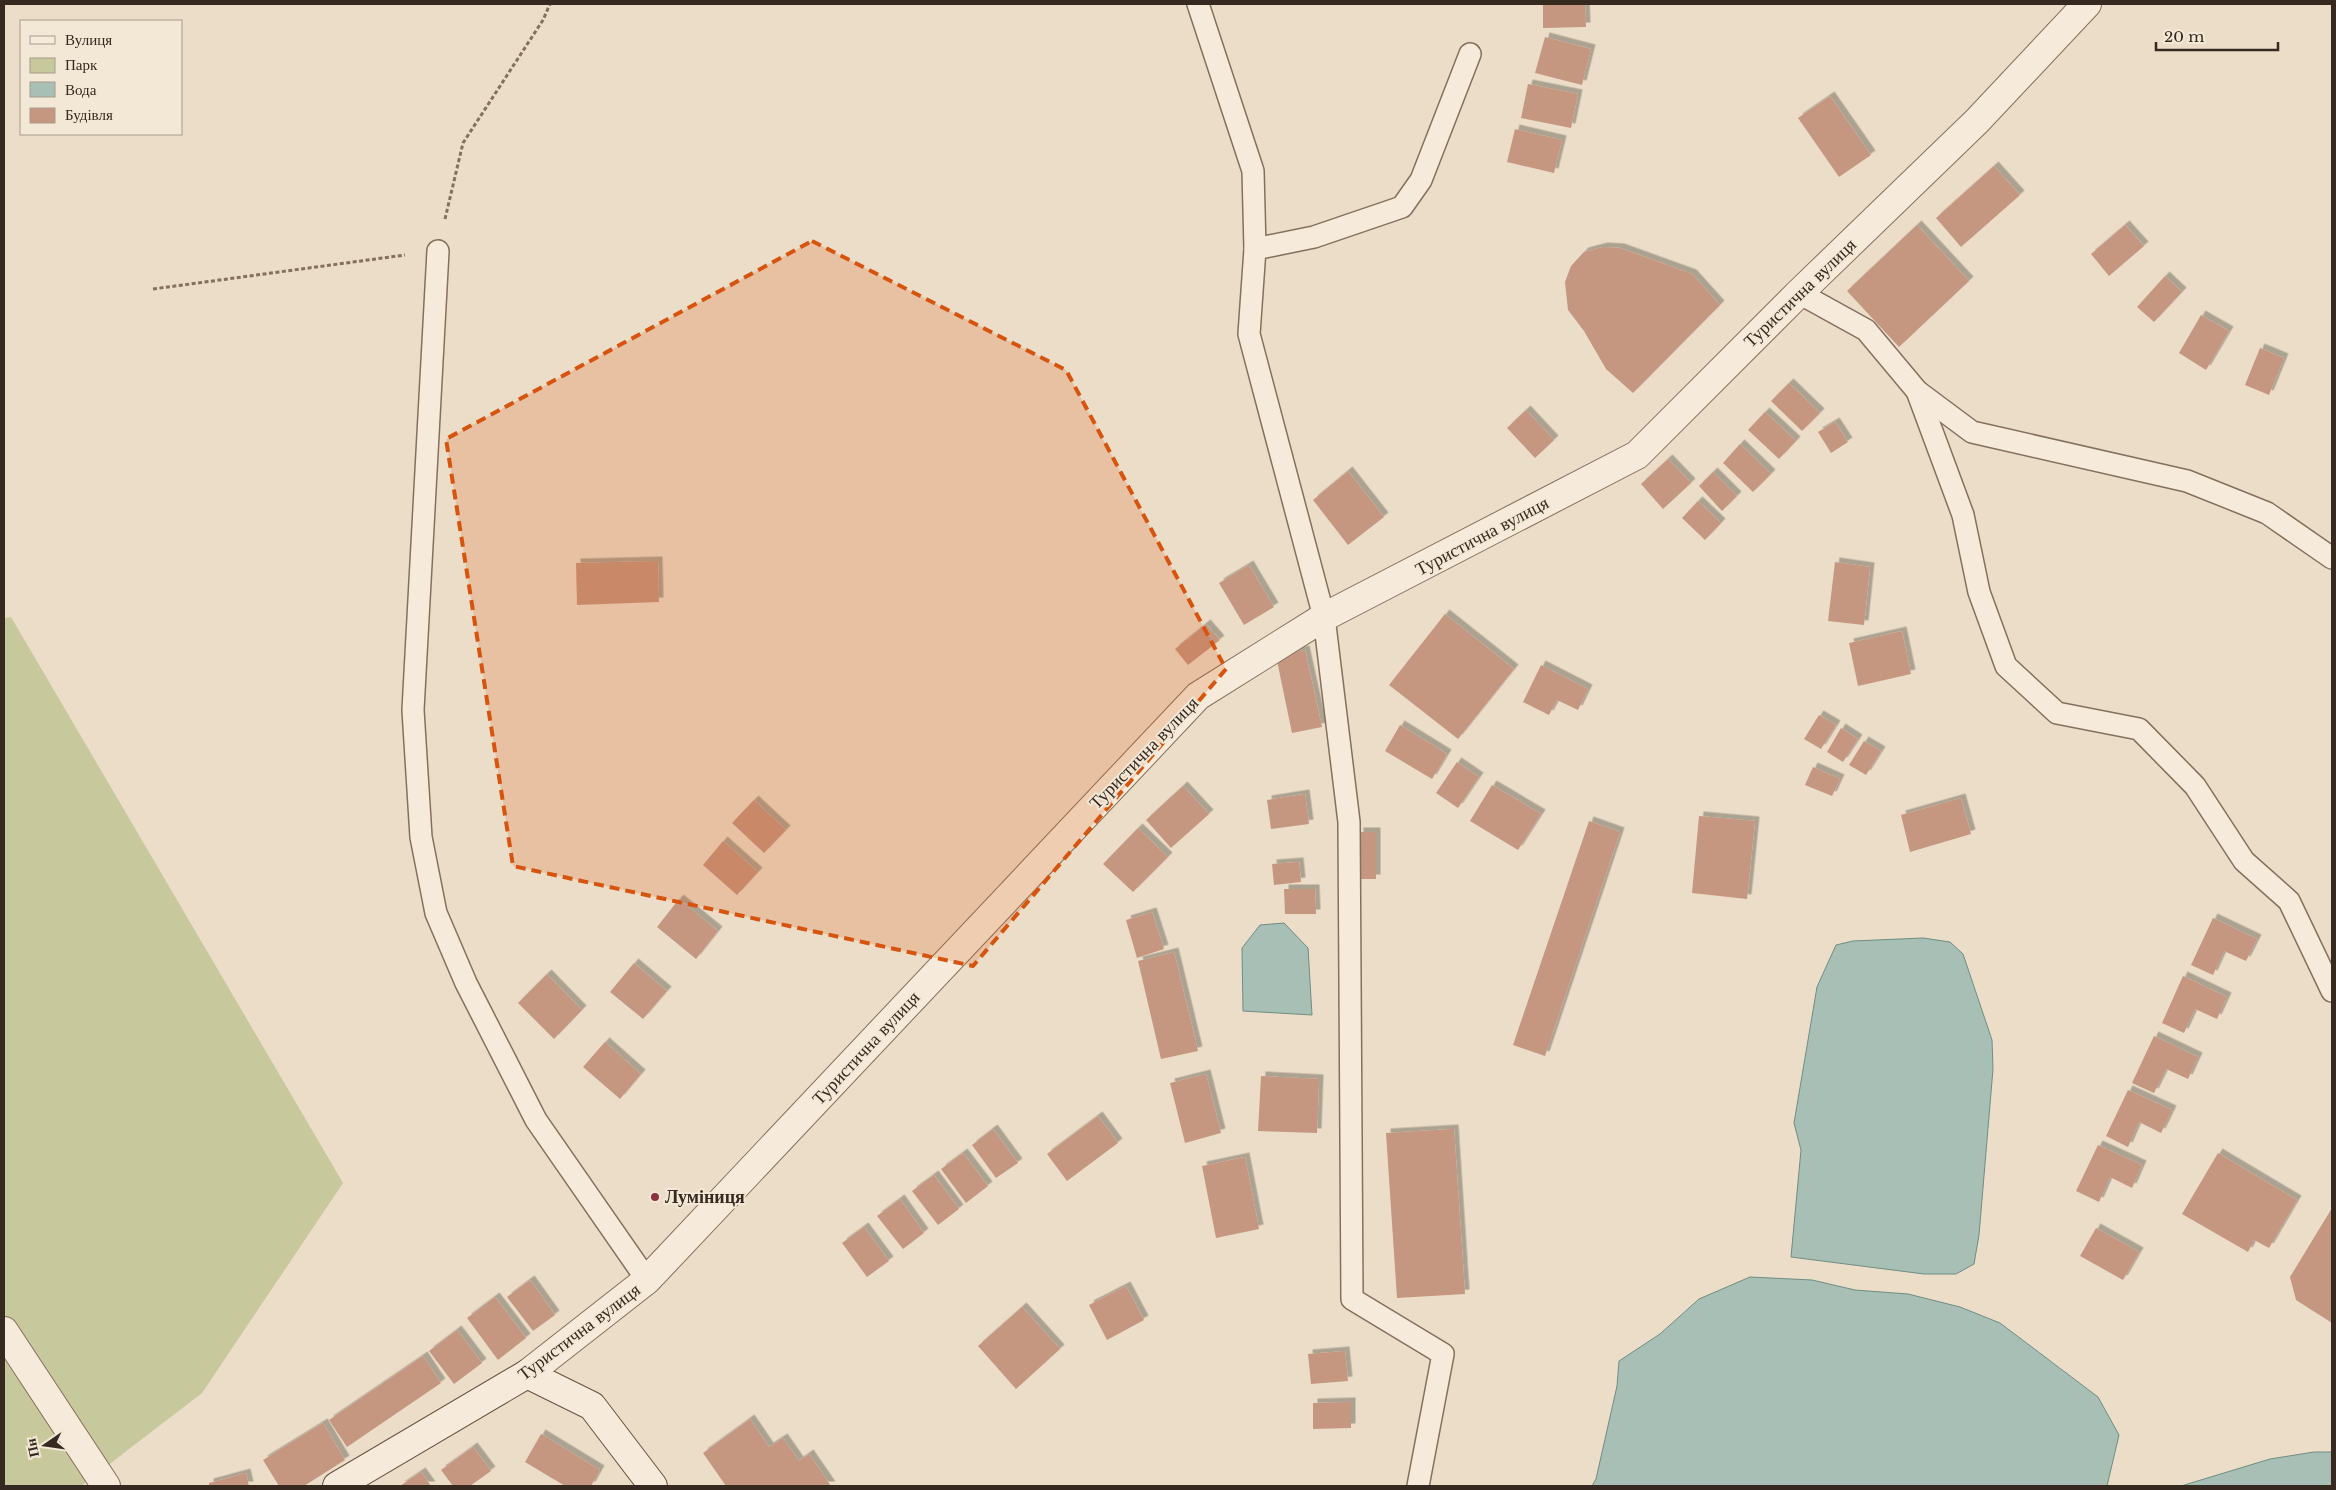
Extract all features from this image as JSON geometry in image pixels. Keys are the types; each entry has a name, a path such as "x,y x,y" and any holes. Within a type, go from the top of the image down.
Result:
{"street":[{"name":"Туристична вулиця","path":"337,1486 527,1374 647,1280 1198,696 1324,617 1637,455 1799,293 1977,121 2087,4"},
{"path":"4,1331 106,1486"},
{"path":"527,1374 592,1406 653,1486"}],"lane":[{"path":"1198,4 1253,171 1255,248 1249,334 1324,617 1349,822 1352,1299 1444,1354 1418,1486"},
{"path":"1255,248 1314,237 1402,207 1421,180 1470,54"},
{"path":"438,251 413,710 421,837 436,913 466,983 536,1120 647,1280"},
{"path":"1799,293 1866,330 1918,391 1972,432 2187,481 2267,513 2332,558"},
{"path":"1918,391 1964,515 1979,592 2006,666 2057,712 2139,729 2195,786 2244,861 2289,901 2332,991"}],"path":[{"path":"152,289 438,251 463,143 543,20 550,4"}],"highlighted area":[{"path":"812,241 1066,370 1226,669 973,966 513,866 446,439"}],"green space":[{"path":"11,617 343,1183 202,1393 81,1486 4,1486 4,618"}],"water":[{"path":"1284,923 1308,948 1312,1015 1243,1011 1242,948 1260,925"},
{"path":"1923,938 1950,942 1963,954 1992,1040 1993,1069 1979,1235 1974,1264 1956,1274 1924,1274 1791,1257 1801,1150 1794,1123 1817,987 1836,945 1853,941"},
{"path":"1750,1277 1812,1280 1855,1290 1908,1294 1960,1307 2000,1323 2098,1397 2119,1435 2107,1486 1592,1486 1596,1479 1617,1386 1619,1361 1660,1334 1699,1299"},
{"path":"2314,1452 2332,1452 2332,1486 2181,1486 2270,1459"}],"building":[{"path":"1543,4 1585,4 1586,27 1543,28"},
{"path":"1545,37 1591,49 1582,85 1535,73"},
{"path":"1528,84 1578,94 1571,128 1521,118"},
{"path":"1830,96 1871,155 1839,177 1798,118"},
{"path":"1515,129 1562,140 1554,173 1507,162"},
{"path":"1994,166 2020,195 1961,247 1936,218"},
{"path":"1917,225 1969,281 1899,347 1847,291"},
{"path":"2125,225 2144,246 2109,276 2091,254"},
{"path":"1603,247 1620,248 1692,274 1720,305 1633,393 1606,369 1584,331 1568,310 1565,282 1571,266 1584,252"},
{"path":"2165,276 2182,292 2154,322 2137,307"},
{"path":"2201,315 2229,331 2206,370 2179,353"},
{"path":"2260,348 2284,358 2269,395 2245,385"},
{"path":"1789,383 1820,413 1802,431 1771,401"},
{"path":"1526,410 1554,440 1535,458 1507,428"},
{"path":"1765,412 1796,441 1779,459 1748,430"},
{"path":"1835,422 1848,442 1831,453 1818,432"},
{"path":"1740,444 1771,474 1753,492 1723,463"},
{"path":"1668,459 1691,483 1663,509 1641,484"},
{"path":"1348,471 1384,517 1348,545 1313,500"},
{"path":"1713,472 1737,496 1722,511 1699,486"},
{"path":"1698,501 1721,523 1705,540 1682,518"},
{"path":"658,561 659,602 577,605 576,563"},
{"path":"1835,562 1870,567 1864,625 1828,621"},
{"path":"1249,565 1274,607 1244,625 1219,583"},
{"path":"1445,614 1514,669 1458,739 1389,685"},
{"path":"1206,624 1220,640 1188,665 1175,649"},
{"path":"1902,631 1911,674 1858,686 1849,643"},
{"path":"1305,650 1322,727 1292,733 1276,656"},
{"path":"1541,665 1588,689 1578,710 1557,700 1549,715 1523,702"},
{"path":"1819,715 1836,725 1821,749 1804,739"},
{"path":"1400,725 1447,754 1432,779 1385,751"},
{"path":"1841,728 1858,739 1843,762 1827,752"},
{"path":"1864,741 1881,751 1866,775 1849,765"},
{"path":"1457,762 1479,777 1458,808 1436,793"},
{"path":"1813,767 1840,779 1832,796 1805,785"},
{"path":"1492,785 1541,814 1518,850 1470,821"},
{"path":"1183,786 1209,814 1171,848 1146,820"},
{"path":"1305,794 1309,824 1271,829 1267,800"},
{"path":"1961,798 1971,834 1910,852 1901,815"},
{"path":"754,800 786,830 764,853 732,823"},
{"path":"1699,816 1755,821 1747,899 1692,893"},
{"path":"1589,821 1620,832 1545,1056 1513,1045"},
{"path":"1138,828 1168,857 1133,892 1103,864"},
{"path":"1359,832 1376,832 1376,879 1360,879"},
{"path":"723,841 758,872 737,895 703,865"},
{"path":"1299,862 1301,882 1274,885 1272,864"},
{"path":"1284,889 1315,889 1316,914 1285,914"},
{"path":"679,899 718,931 696,959 657,927"},
{"path":"1152,912 1164,949 1137,958 1126,920"},
{"path":"2213,918 2257,939 2246,961 2224,951 2213,975 2191,965"},
{"path":"1174,952 1198,1051 1161,1059 1138,961"},
{"path":"634,963 667,991 643,1019 610,992"},
{"path":"547,974 582,1010 554,1039 518,1003"},
{"path":"2183,976 2227,997 2217,1019 2195,1009 2184,1033 2162,1023"},
{"path":"2154,1036 2198,1057 2188,1079 2166,1069 2154,1093 2132,1083"},
{"path":"605,1042 641,1074 620,1099 583,1067"},
{"path":"1206,1074 1221,1133 1185,1143 1170,1083"},
{"path":"1261,1076 1319,1079 1317,1133 1258,1131"},
{"path":"2128,1090 2172,1110 2161,1133 2139,1122 2128,1147 2106,1136"},
{"path":"1098,1116 1118,1143 1067,1181 1047,1154"},
{"path":"993,1129 1018,1163 996,1178 972,1145"},
{"path":"1454,1129 1465,1294 1397,1298 1386,1133"},
{"path":"2098,1145 2142,1165 2132,1188 2110,1177 2099,1202 2076,1191"},
{"path":"963,1153 988,1186 966,1203 941,1169"},
{"path":"2218,1153 2297,1200 2269,1248 2254,1240 2248,1252 2182,1214"},
{"path":"1245,1157 1259,1229 1216,1238 1202,1166"},
{"path":"934,1175 959,1209 938,1225 912,1191"},
{"path":"900,1199 924,1233 903,1249 877,1216"},
{"path":"2332,1208 2332,1323 2296,1300 2290,1277"},
{"path":"864,1227 889,1261 867,1277 842,1243"},
{"path":"2096,1228 2139,1252 2123,1280 2080,1256"},
{"path":"530,1280 555,1315 533,1331 507,1297"},
{"path":"1126,1286 1144,1320 1107,1340 1089,1305"},
{"path":"495,1297 526,1338 498,1360 467,1318"},
{"path":"1022,1307 1060,1349 1016,1389 978,1346"},
{"path":"457,1330 482,1363 454,1384 429,1351"},
{"path":"1345,1351 1348,1381 1311,1384 1308,1354"},
{"path":"423,1356 441,1383 347,1447 329,1420"},
{"path":"1351,1402 1351,1428 1313,1429 1313,1403"},
{"path":"750,1419 769,1447 783,1438 799,1461 809,1454 831,1486 726,1486 703,1453"},
{"path":"323,1423 345,1460 304,1486 279,1486 263,1460"},
{"path":"541,1434 600,1470 591,1486 565,1486 525,1462"},
{"path":"473,1447 491,1471 470,1486 453,1486 441,1470"},
{"path":"421,1472 431,1486 400,1486"},
{"path":"246,1473 249,1486 209,1486 209,1483"}],"place":[{"name":"Луміниця","path":"655,1197"}]}
